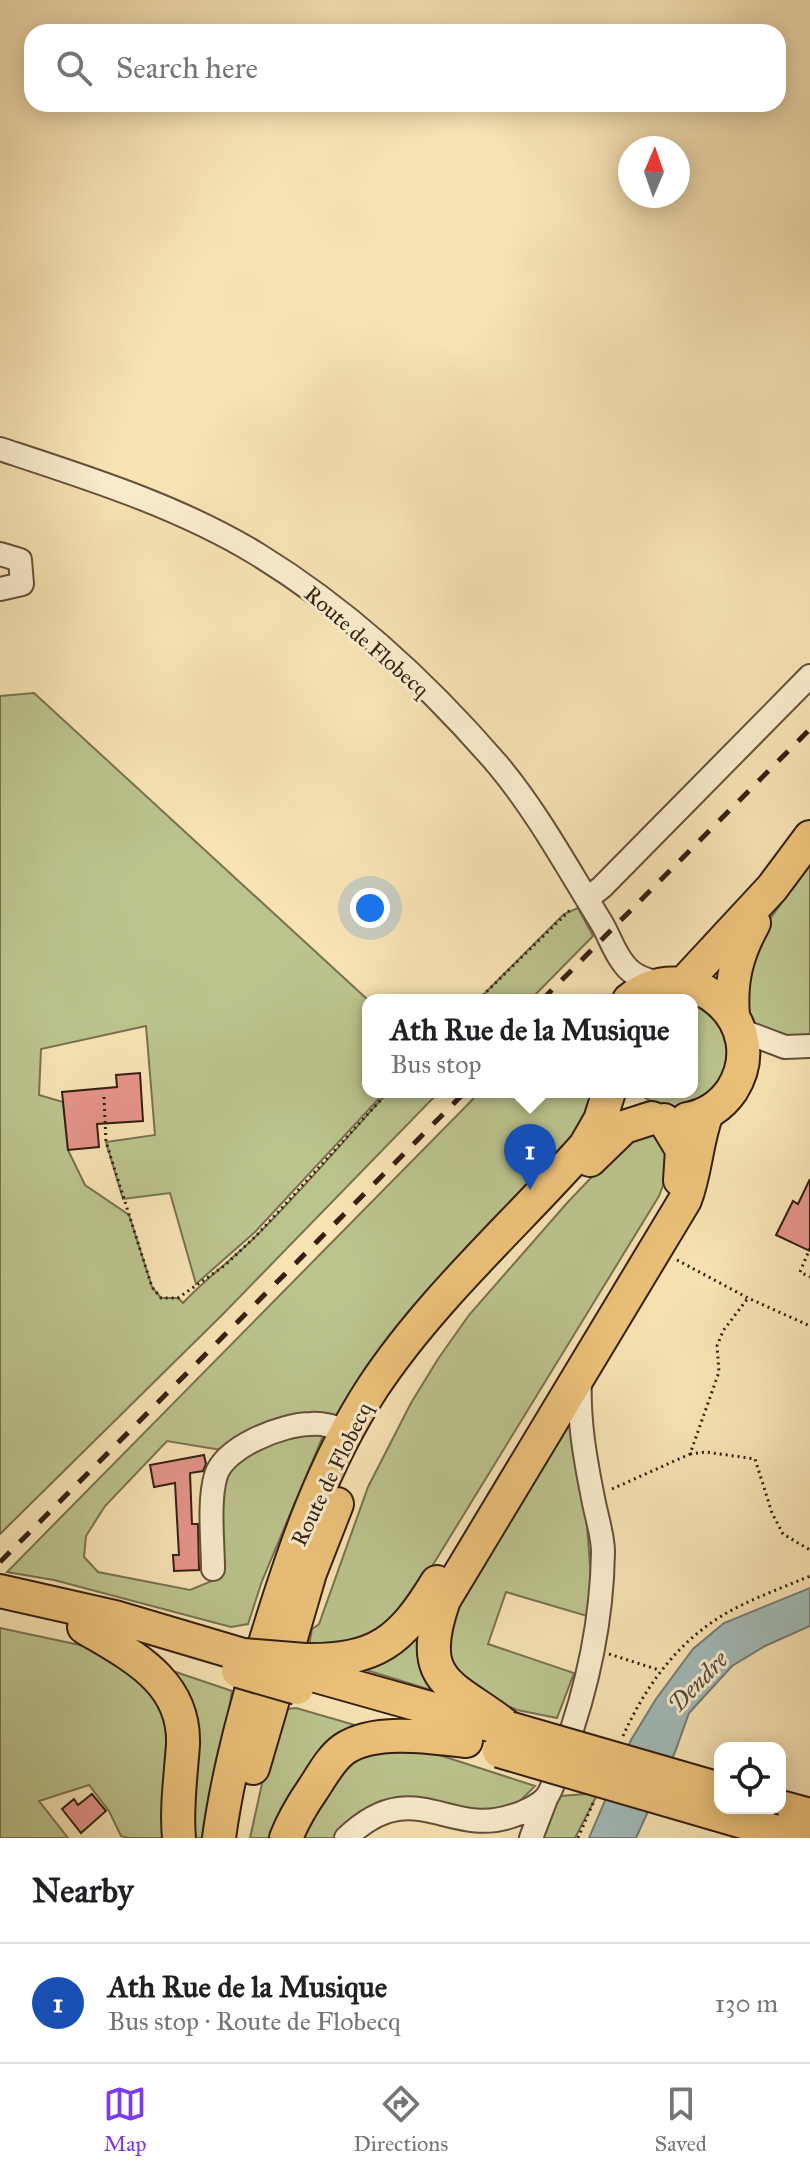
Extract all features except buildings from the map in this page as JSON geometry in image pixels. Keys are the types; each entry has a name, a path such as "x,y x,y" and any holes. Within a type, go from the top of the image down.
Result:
{"highway":[{"path":"676,984 772,888 810,837"},
{"path":"504,1740 481,1706 452,1690 444,1680 434,1656 436,1623 444,1600 656,1249 690,1187 696,1147 707,1113 729,1094 741,1069 743,1056 732,983 738,955 772,888"},
{"path":"639,994 649,988 676,984 712,994 736,1023"},
{"name":"Route de Flobecq","path":"219,1838 231,1764 246,1706 292,1556 347,1431 374,1387 426,1317 585,1146 600,1120 607,1098"},
{"path":"301,1673 374,1649 391,1640 416,1616 673,1199 683,1166 682,1150 658,1119 639,1112 624,1098"},
{"name":"Route de Flobecq","path":"238,1838 258,1746 310,1573 351,1472 378,1419 428,1340 472,1284 616,1135 632,1123 658,1119 680,1121 707,1113"},
{"path":"0,1591 115,1617 240,1663"},
{"path":"0,1608 240,1663 301,1673 473,1721 504,1740 783,1821 810,1815"},
{"path":"84,1627 127,1651 151,1669 174,1700 181,1719 183,1740 179,1838"},
{"path":"301,1673 466,1741"},
{"path":"286,1838 297,1812 329,1764 343,1750 366,1741 405,1735 466,1741 504,1740 714,1788"}],"street":[{"name":"Route de Flobecq","path":"0,449 127,493 187,518 256,554 331,606 374,641 499,767 563,858 625,965"},
{"path":"0,554 20,560 22,584 0,589"},
{"path":"587,899 810,676"},
{"path":"621,994 625,965 649,981 676,984"},
{"path":"736,1023 802,1050"},
{"path":"741,1069 802,1050"},
{"path":"531,1838 578,1714 594,1650 603,1550 580,1425 580,1376"},
{"path":"213,1569 216,1474 232,1452 263,1436 306,1423 327,1424 347,1431"},
{"path":"346,1838 370,1818 395,1810 423,1808 466,1819 491,1820 509,1818 526,1811 547,1796"}],"path":[{"path":"484,994 564,914 587,899"},
{"path":"104,1097 106,1142 152,1287 161,1298 178,1298 224,1266 257,1235 383,1098"},
{"path":"810,1248 800,1272 810,1277"},
{"path":"656,1249 748,1298 810,1326"},
{"path":"690,1454 719,1372 717,1346 723,1331 748,1298"},
{"path":"593,1497 690,1454 706,1452 755,1459 772,1513 783,1534 810,1550"},
{"path":"622,1738 660,1671 688,1642 717,1619 810,1576"},
{"path":"594,1650 660,1671"},
{"path":"578,1838 598,1793"}],"green space":[{"path":"34,693 362,994 362,1098 379,1098 255,1232 196,1284 170,1193 123,1199 106,1142 155,1135 146,1026 41,1049 39,1095 63,1102 68,1150 85,1185 129,1215 152,1287 161,1298 178,1298 183,1303 272,1220 383,1098 433,1098 223,1314 0,1534 0,696"},
{"path":"810,864 810,1036 790,1037 757,1027 746,1009 753,942"},
{"path":"578,908 593,936 536,994 484,994 564,914"},
{"path":"698,1005 718,1020 728,1038 729,1057 723,1074 712,1090 696,1101 678,1106 657,1104 647,1098 698,1098"},
{"path":"474,1098 592,1098 583,1125 356,1385 335,1417 221,1450 167,1441 105,1506 86,1536 84,1557 98,1572 190,1590 212,1581 218,1566 220,1493 233,1466 268,1439 318,1430 323,1436 262,1581 248,1624 231,1627 54,1580 7,1572"},
{"path":"647,1134 656,1136 666,1144 668,1172 659,1196 404,1612 386,1634 308,1651 312,1629 319,1624 368,1487 411,1403 438,1359 469,1315 567,1203 627,1140"},
{"path":"570,1420 587,1526 591,1578 587,1616 506,1592 488,1644 574,1673 557,1718 517,1710 463,1687 442,1639 443,1629"},
{"path":"422,1623 436,1687 431,1690 366,1670 366,1667"},
{"path":"0,1628 103,1650 167,1707 169,1838 121,1836 109,1811 89,1785 39,1801 68,1838 0,1838"},
{"path":"155,1665 232,1691 209,1838 183,1838 182,1815"},
{"path":"296,1708 379,1732 280,1838 250,1838 265,1770 287,1709"},
{"path":"364,1751 427,1751 535,1786 517,1804 497,1813 350,1823 334,1838 296,1838 332,1775"},
{"path":"598,1793 575,1838 533,1838 549,1797"}],"water":[{"name":"Dendre","path":"810,1588 810,1626 765,1646 732,1666 689,1713 636,1838 589,1838 631,1740 656,1699 693,1649 724,1623"}],"railway":[{"path":"548,994 810,729"},
{"path":"0,1562 459,1098"}],"place":[{"name":"Ath Rue de la Musique","path":"530,1190"}]}
